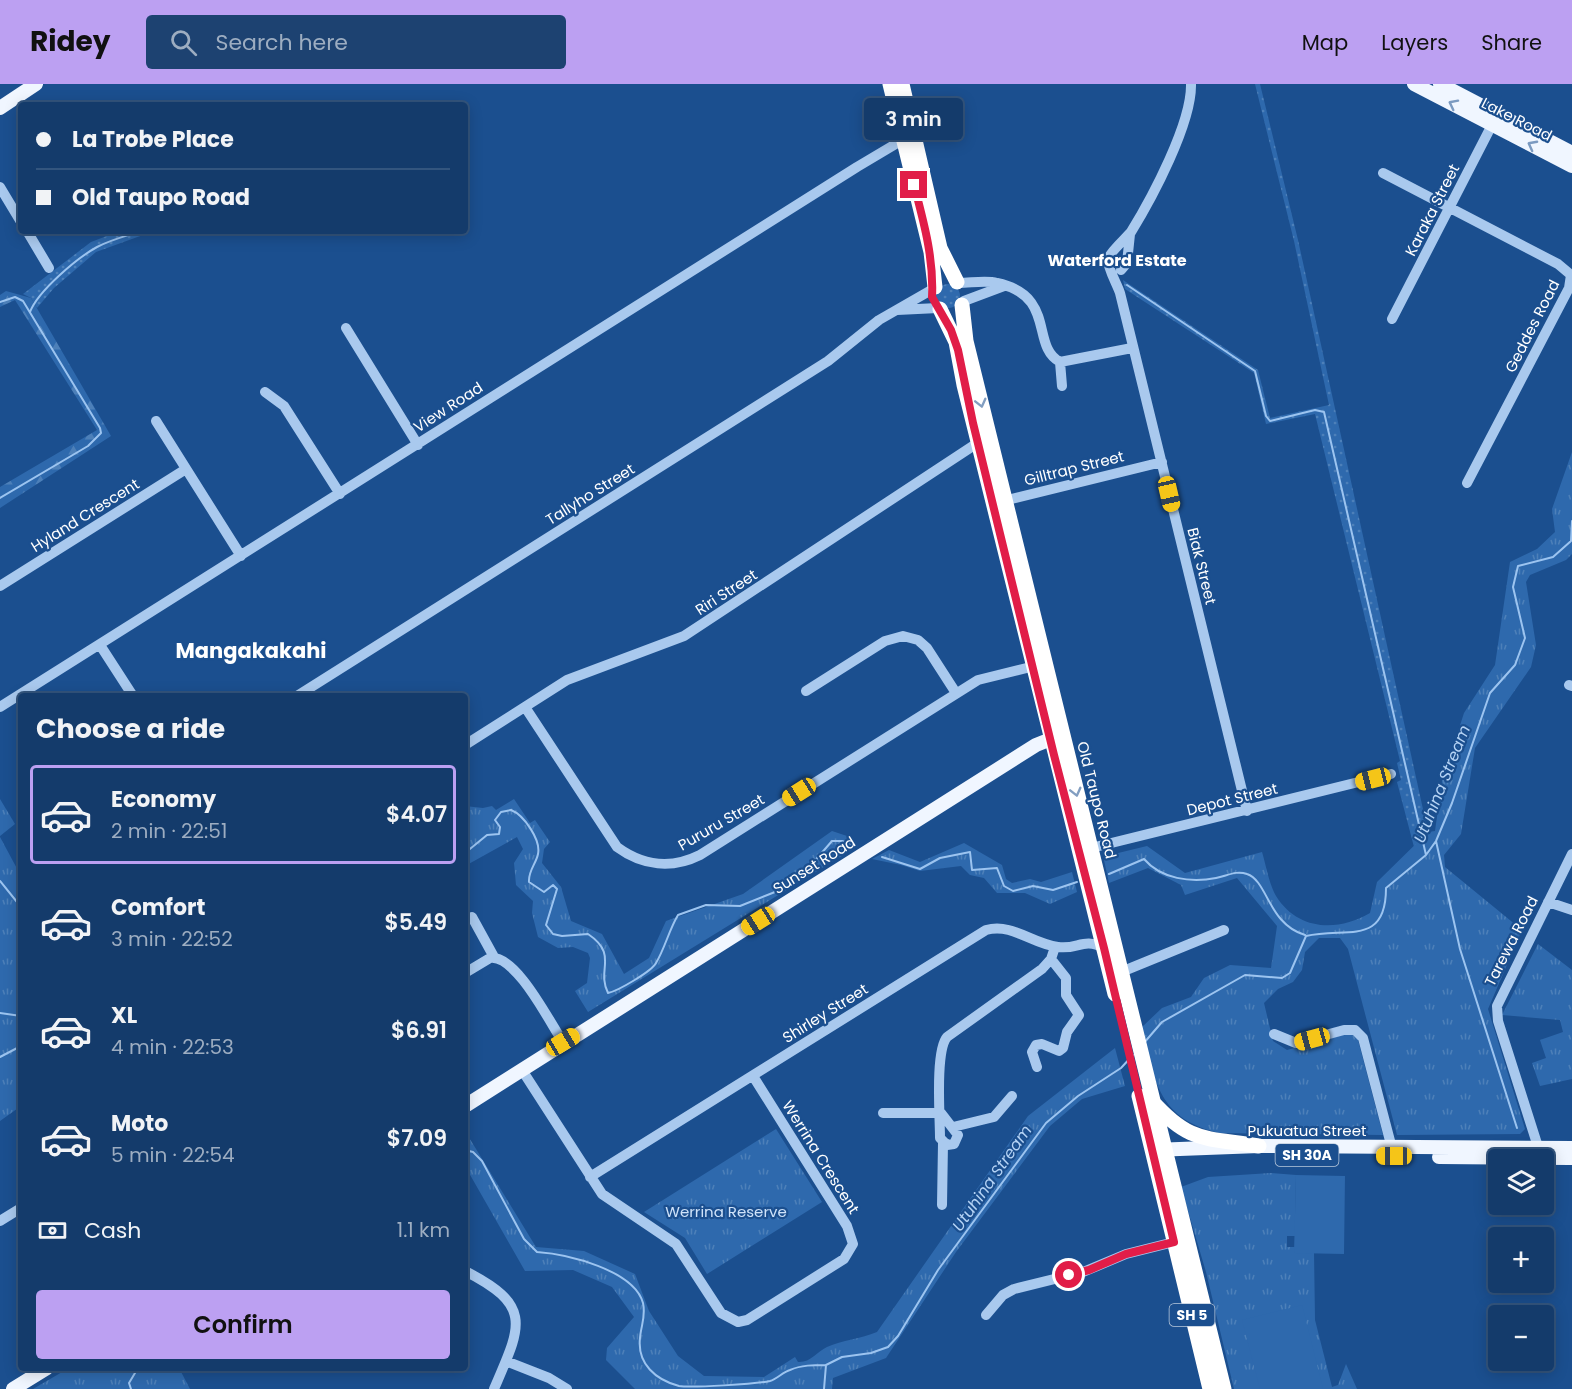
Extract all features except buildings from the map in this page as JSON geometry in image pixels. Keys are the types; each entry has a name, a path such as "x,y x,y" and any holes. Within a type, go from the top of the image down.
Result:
{"highway":[{"name":"SH 5","path":"890,84 909,139 940,248 965,293 963,303"},
{"name":"SH 5","path":"902,84 909,139 931,252 934,288 932,297 939,308"},
{"path":"934,288 943,280 958,282"},
{"path":"939,308 952,312 963,303"},
{"name":"Old Taupo Road","path":"963,303 966,341 984,440"},
{"name":"Old Taupo Road","path":"939,308 956,342 984,440 1158,1155 1203,1304 1224,1389"},
{"name":"Old Taupo Road","path":"1085,850 1098,924 1104,948 1115,971"},
{"name":"Old Taupo Road","path":"1136,1062 1149,1098 1174,1242 1210,1389"},
{"path":"1149,1098 1175,1125 1188,1133 1259,1146"},
{"name":"Old Taupo Road","path":"1174,1242 1179,1243 1183,1249 1194,1290 1203,1304"},
{"path":"1214,1389 1216,1383 1212,1365 1215,1355"}],"main road":[{"path":"0,108 36,84"},
{"name":"Lake Road","path":"1414,84 1572,153"},
{"name":"Lake Road","path":"1440,84 1572,166"},
{"name":"Sunset Road","path":"468,1104 563,1042 1056,736"},
{"name":"Pukuatua Street","path":"1158,1155 1259,1146 1488,1152"},
{"name":"Pukuatua Street","path":"1554,1151 1572,1148"},
{"name":"Pukuatua Street","path":"1158,1155 1393,1151"},
{"name":"Pukuatua Street","path":"1554,1155 1572,1158"},
{"path":"14,1389 42,1371"}],"street":[{"path":"1121,252 1127,263 1116,268 1108,257 1121,252 1130,234 1187,115 1191,84"},
{"name":"Karaka Street","path":"1392,319 1495,119"},
{"name":"View Road","path":"23,693 857,167 909,139"},
{"name":"Geddes Road","path":"1383,173 1558,264 1571,275 1569,288 1467,483"},
{"path":"0,187 18,217"},
{"path":"29,234 49,268"},
{"name":"Biak Street","path":"1116,268 1119,293 1132,348 1247,811"},
{"path":"958,282 996,282 1034,304 1047,349 1053,359 1060,362 1132,348"},
{"path":"963,303 1004,286"},
{"name":"Tallyho Street","path":"302,693 828,361 894,310 934,288"},
{"path":"894,310 939,308"},
{"path":"346,328 418,445"},
{"path":"1060,362 1062,386"},
{"path":"265,392 284,405 340,494"},
{"path":"156,420 241,556"},
{"name":"Riri Street","path":"468,743 567,680 684,636 984,440"},
{"name":"Gilltrap Street","path":"999,502 1162,462"},
{"name":"Hyland Crescent","path":"0,586 186,469"},
{"path":"806,691 885,641 903,636 918,640 927,648 956,693"},
{"path":"100,645 131,693"},
{"name":"Pururu Street","path":"525,707 617,847 629,856 646,862 684,863 956,693 978,681 1040,665"},
{"name":"View Road","path":"0,707 18,696"},
{"name":"Depot Street","path":"1085,850 1391,774"},
{"name":"Tarewa Road","path":"1539,1149 1497,1011 1502,994 1572,854"},
{"path":"1548,902 1572,910"},
{"path":"472,917 494,957 502,960 521,978 563,1042"},
{"path":"1086,942 1098,924"},
{"name":"Shirley Street","path":"590,1177 986,930 1009,930 1055,947 1086,942 1104,948"},
{"path":"1115,971 1224,930"},
{"path":"942,1205 943,1143 940,1138 940,1054 944,1041 1042,969 1050,959 1055,947"},
{"path":"468,971 494,957"},
{"path":"1037,1067 1032,1053 1036,1045 1042,1044 1059,1051 1063,1048 1067,1032 1079,1015 1066,995 1066,978 1050,959"},
{"path":"1274,1034 1296,1043 1344,1030 1355,1030 1363,1038 1393,1151"},
{"name":"Werrina Crescent","path":"522,1070 590,1177 606,1198 676,1244 721,1312 738,1322 747,1320 844,1259 853,1244 847,1227 753,1076"},
{"path":"953,1127 994,1117 1012,1096"},
{"path":"883,1113 941,1113 953,1127 957,1140 954,1144 943,1143"},
{"path":"0,1221 18,1210"},
{"path":"986,1315 1003,1295 1014,1289 1083,1272 1126,1254 1174,1242"},
{"path":"468,1273 496,1287 512,1306 515,1329 506,1361 494,1389"},
{"path":"506,1361 549,1378 567,1389"}],"green space":[{"path":"1255,84 1260,84 1298,240 1428,832 1414,847 1397,782 1401,780 1397,763 1400,761 1315,414 1266,424 1254,373 1125,289 1123,280 1258,370 1270,418 1329,405 1294,241"},
{"path":"112,234 146,234 96,252 54,288 37,308 31,298 23,294 91,242"},
{"path":"948,284 957,287 960,296 957,305 948,308 939,305 936,296 939,287"},
{"path":"6,291 31,298 111,436 0,508 0,487 97,430 15,300 0,307 0,295"},
{"path":"1572,452 1572,554 1566,560 1530,575 1526,582 1536,645 1531,667 1475,748 1461,834 1444,855 1445,867 1522,930 1488,1009 1525,1129 1520,1134 1397,1135 1348,949 1340,938 1319,938 1305,952 1302,970 1293,982 1278,989 1264,1003 1273,1041 1287,1050 1346,1034 1357,1036 1383,1135 1220,1133 1184,1119 1172,1108 1156,1082 1141,1028 1162,1008 1191,997 1204,978 1230,965 1271,968 1277,926 1237,878 1185,895 1181,885 1148,868 1109,883 1104,860 1110,855 1147,846 1185,873 1262,852 1276,896 1295,916 1319,925 1332,925 1358,919 1370,913 1377,882 1428,832 1435,831 1442,781 1464,713 1495,665 1510,562 1537,549 1555,532 1552,509"},
{"path":"0,799 15,824 0,836"},
{"path":"514,799 530,823 535,820 550,842 544,849 542,863 561,887 571,921 602,934 624,974 649,958 666,921 743,894 832,831 853,838 858,846 588,1012 575,991 587,983 590,958 588,953 573,947 558,948 538,937 532,913 533,901 516,885 514,863 523,849 517,837 468,864 468,806 483,808 492,806 496,810"},
{"path":"0,837 18,870 18,1108 0,1121"},
{"path":"964,843 1002,865 1006,879 1012,883 1030,879 1041,882 1072,872 1077,892 1050,904 1025,893 997,893 984,878 970,875 961,866 920,871 872,859 889,850 920,862"},
{"path":"1538,944 1572,970 1572,1079 1540,1086 1532,1063 1546,1058 1540,1040 1563,1032 1560,1020 1502,1015"},
{"path":"1115,1048 1125,1086 1082,1099 1050,1126 956,1252 886,1358 833,1378 832,1389 635,1389 606,1360 607,1348 634,1317 612,1287 573,1270 525,1271 468,1171 468,1136 536,1247 584,1251 635,1274 649,1311 678,1356 704,1376 764,1377 795,1357 798,1362 806,1361 823,1349 877,1332 1028,1116"},
{"name":"Werrina Reserve","path":"776,1129 822,1202 707,1274 685,1238 644,1212"},
{"path":"1271,1173 1296,1175 1295,1236 1287,1236 1287,1247 1295,1247 1295,1253 1314,1253 1315,1320 1332,1387 1338,1385 1346,1364 1357,1389 1234,1389 1206,1272 1181,1187 1208,1177"},
{"path":"1296,1175 1345,1176 1344,1254 1294,1253"},
{"path":"1302,1305 1323,1389 1260,1389 1242,1320"},
{"path":"64,1371 181,1371 190,1389 33,1389"}],"waterway":[{"path":"30,312 49,285 79,259 102,245 132,234"},
{"path":"1127,285 1255,371 1266,416 1270,421 1315,410 1324,412 1426,855"},
{"path":"0,302 15,297 23,301 101,433 88,446 0,498"},
{"name":"Utuhina Stream","path":"1143,1044 1162,1022 1245,975 1282,978 1290,973 1306,936 1360,931 1371,927 1379,919 1384,907 1386,888 1426,855 1436,841 1452,803 1490,693 1515,665 1525,638 1513,587 1518,566 1553,557 1571,541 1572,521"},
{"path":"468,851 487,835 499,834 500,827 495,820 501,812 511,810 521,817 534,835 538,848 529,882 544,892 553,885 557,889 546,925 553,934 562,936 588,934 597,942 605,956 604,977 608,993 619,989 653,967 678,915 706,905 740,906 780,890 806,871 832,841 855,845"},
{"path":"1436,841 1460,949 1517,1128"},
{"path":"882,857 920,869 940,858 970,852 972,870 997,868 1004,886 1013,891 1033,886 1053,890 1077,882"},
{"path":"1109,874 1144,859 1159,871 1177,878 1197,880 1235,873 1247,874 1260,885 1283,922 1293,930 1305,935"},
{"path":"0,881 18,903"},
{"path":"0,1013 18,1016"},
{"path":"0,1057 18,1048"},
{"name":"Utuhina Stream","path":"824,1389 826,1365 842,1357 871,1353 888,1347 898,1336 938,1270 1046,1123 1078,1096 1121,1068 1133,1055"},
{"path":"468,1151 473,1152 482,1161 524,1239 537,1252 565,1256 598,1266 627,1281 637,1291 644,1308 640,1338 642,1356 650,1370 663,1380 679,1386 752,1383 770,1381 799,1367 826,1365"},
{"path":"131,1389 129,1383 136,1371"}],"district":[{"name":"Waterford Estate","path":"1117,260"},
{"name":"Mangakakahi","path":"251,650"}],"route":[{"path":"914,185 931,252 934,287 932,297 954,336 958,350 973,423 1104,948 1174,1242 1126,1254 1089,1270 1069,1275"}]}
